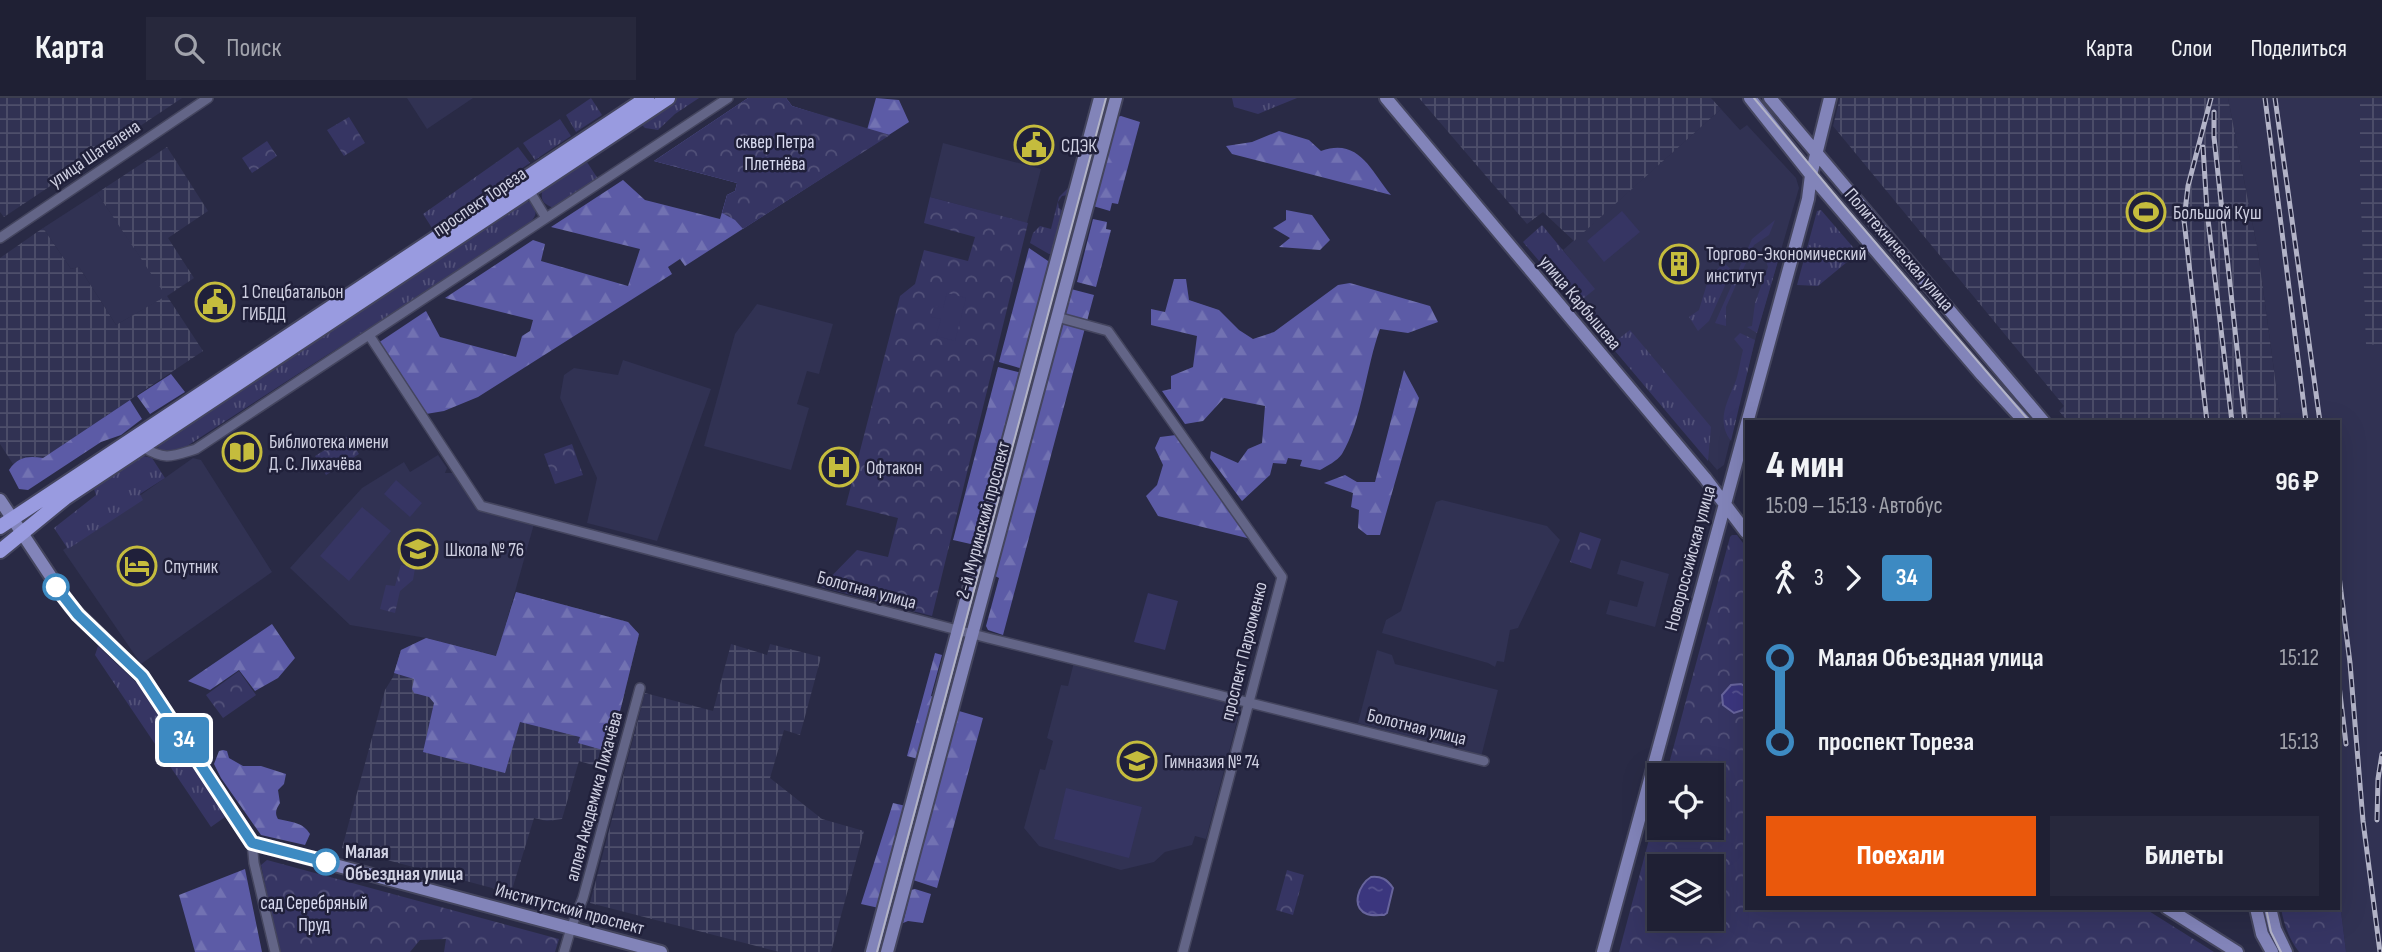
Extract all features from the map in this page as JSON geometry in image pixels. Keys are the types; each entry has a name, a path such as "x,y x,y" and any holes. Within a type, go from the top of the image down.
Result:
{"main road":[{"name":"проспект Тореза","path":"6,523 647,98"},
{"name":"проспект Тореза","path":"0,551 65,499 668,98"},
{"name":"2-й Муринский проспект","path":"872,952 1100,98"},
{"name":"2-й Муринский проспект","path":"887,952 1116,98"},
{"name":"улица Карбышева","path":"1386,98 1705,478 1745,531"},
{"name":"Политехническая улица","path":"1750,98 1811,175 2023,420"},
{"name":"Политехническая улица","path":"1770,98 2042,420"},
{"name":"Новороссийская улица","path":"1747,420 1808,200 1814,151 1828,98"},
{"name":"Новороссийская улица","path":"1603,952 1745,428"},
{"path":"0,500 6,523 21,533 71,607 142,676 252,843"},
{"name":"Институтский проспект","path":"252,843 661,952"},
{"path":"2169,910 2237,952"},
{"path":"2256,910 2262,934 2272,952"},
{"path":"2270,910 2274,929 2286,952"}],"street":[{"name":"улица Шателена","path":"0,238 208,98"},
{"path":"143,447 156,455 167,457 196,449 728,98"},
{"path":"529,190 546,218"},
{"name":"проспект Пархоменко","path":"1057,317 1108,331 1282,577 1183,952"},
{"name":"Болотная улица","path":"369,335 481,506 972,634 1484,761"},
{"name":"аллея Академика Лихачёва","path":"564,952 583,898 640,688"},
{"path":"252,843 254,863 275,952"}],"shaded area":[{"path":"0,98 182,98 4,217 0,212"},
{"path":"407,98 473,98 427,129"},
{"path":"1419,98 1711,98 1721,109 1574,241 1543,212 1527,224"},
{"path":"1840,98 2228,98 2258,252 2281,420 2066,420 2059,411 2064,406 1833,126"},
{"path":"2228,98 2382,98 2382,952 2346,952 2340,903 2340,420 2281,420 2258,252"},
{"path":"2360,98 2382,98 2382,344 2366,345 2360,177"},
{"path":"1721,109 1740,130 1747,125 1796,178 1799,188 1757,333 1724,465 1717,470 1576,305 1594,289 1563,250"},
{"path":"943,143 1041,169 1027,223 930,197"},
{"path":"167,147 208,211 168,238 194,278 167,296 203,351 43,458 27,456 13,464 0,444 0,258 43,228 71,269 79,267 116,325 166,296 97,193"},
{"path":"97,193 167,296 116,325 79,267 71,269 43,228"},
{"path":"757,304 833,324 819,374 807,371 797,404 809,408 791,470 704,446 735,334"},
{"path":"623,360 711,389 657,541 587,523 597,478 560,398 564,375 574,368 618,375"},
{"name":"Школа № 76","path":"438,455 447,468 445,473 456,473 480,509 534,524 497,656 426,638 350,625 290,568 362,488 404,462 410,472"},
{"path":"193,458 201,460 272,572 141,664 63,550"},
{"path":"1442,500 1547,526 1560,540 1518,628 1510,630 1504,662 1497,661 1495,667 1382,633 1386,620 1401,611 1436,502"},
{"path":"1621,560 1669,574 1655,627 1606,614 1610,600 1637,607 1644,582 1617,574"},
{"path":"516,592 628,622 639,634 606,769 579,761 562,819 547,821 534,818 511,893 342,848 385,690 393,677 401,650 426,638 496,656"},
{"path":"731,644 767,655 770,644 821,657 800,735 784,730 770,778 822,819 864,831 831,952 779,952 590,903 645,693 713,711"},
{"path":"1377,650 1392,655 1395,664 1498,690 1481,757 1358,723"},
{"name":"Гимназия № 74","path":"1074,662 1236,703 1240,710 1206,839 1195,836 1192,845 1165,852 1154,862 1121,870 1039,846 1024,828 1040,769 1045,770 1053,741 1047,738 1061,685 1068,686"}],"green space":[{"path":"591,98 602,115 576,132 566,115"},
{"path":"677,98 699,98 675,114 658,130 645,128 640,123"},
{"path":"748,98 786,98 792,106 867,130 876,98 899,100 909,122 685,266 680,259 668,267 672,274 478,397 444,411 426,414 378,343 426,311 440,337 516,357 522,336 530,331 533,320 445,298 533,240 545,244 541,261 628,286 640,249 551,227 623,180 645,200 720,219 727,195 735,191 737,183 654,161"},
{"name":"сквер Петра Плетнёва","path":"748,98 786,98 792,106 890,135 743,229 735,220 722,213 727,195 735,191 737,183 654,161"},
{"path":"1232,98 1297,98 1258,114 1234,107"},
{"path":"349,117 365,143 344,156 327,130"},
{"path":"1117,117 1140,122 1118,204 1112,203 1110,211 1093,206"},
{"path":"560,119 571,136 535,160 523,143"},
{"path":"1279,131 1309,140 1321,151 1334,148 1355,152 1391,195 1232,154 1226,146 1252,142"},
{"path":"267,141 277,156 252,173 242,158"},
{"path":"518,147 530,163 432,228 423,214"},
{"path":"585,159 598,179 553,208 544,203 543,187"},
{"path":"1071,185 1068,195 1062,196 1058,202 1059,208 1064,212 1053,254 1049,254 1030,243 1033,233 1040,226 1051,229 1059,197"},
{"path":"930,197 1028,223 932,616 821,587 857,550 888,557 898,518 846,505 900,296 915,284 924,250 968,261 975,237 924,223"},
{"path":"524,200 535,207 534,218 530,223 449,279 184,448 166,452 158,448 164,439"},
{"path":"1286,210 1312,215 1330,240 1320,250 1279,247 1290,238 1273,228 1286,220"},
{"path":"1821,210 1858,253 1818,286 1797,285 1817,211"},
{"path":"1622,211 1640,232 1604,262 1587,241"},
{"path":"1093,219 1107,222 1106,229 1111,230 1096,287 1077,282"},
{"path":"1775,220 1769,235 1754,245 1726,307 1726,326 1715,323 1752,239"},
{"path":"1542,225 1595,289 1583,299 1617,340 1630,330 1711,427 1708,461 1523,242"},
{"path":"1029,248 1051,263 1023,369 999,362"},
{"path":"1770,258 1778,261 1757,333 1747,327 1752,326 1755,303 1768,267 1766,261"},
{"path":"1724,263 1732,270 1709,321 1698,331 1689,317 1699,310 1709,277"},
{"path":"1174,279 1186,279 1189,300 1219,310 1239,330 1253,339 1274,332 1338,285 1350,283 1430,306 1438,322 1408,333 1380,329 1359,410 1342,454 1320,470 1300,466 1302,460 1288,458 1286,464 1273,463 1270,475 1242,501 1210,458 1211,451 1238,463 1248,449 1262,443 1265,406 1224,398 1203,421 1185,424 1162,391 1171,389 1171,376 1193,367 1197,336 1151,325 1151,309 1165,312"},
{"path":"1071,289 1094,295 1087,321 1065,315"},
{"path":"947,293 966,298 955,341 936,336 941,319 931,317 934,306 943,308"},
{"path":"1062,322 1085,328 1003,635 988,630 986,626 999,578 995,576"},
{"path":"1740,333 1755,340 1731,441 1724,427 1724,412 1738,375 1743,350 1734,339"},
{"path":"998,367 1022,373 975,545 953,540"},
{"path":"1404,370 1419,398 1380,535 1367,535 1358,528 1359,510 1351,507 1353,493 1324,483 1345,475 1357,482 1375,482"},
{"path":"171,374 185,392 150,414 137,396"},
{"path":"130,400 142,419 121,435 101,442 28,490 19,489 9,470 16,462 28,457 43,458"},
{"path":"1176,435 1251,539 1158,516 1146,496 1157,485 1163,465 1155,448 1160,437"},
{"path":"348,436 359,454 326,475 315,456"},
{"path":"572,444 583,475 555,484 544,454"},
{"path":"139,455 152,458 165,478 140,494 143,500 68,549 54,528 96,495 93,486"},
{"path":"396,480 422,503 410,517 384,494"},
{"path":"362,507 391,531 349,581 320,556"},
{"path":"1580,532 1601,539 1591,569 1570,562"},
{"path":"1737,535 1745,546 1745,910 2147,910 2214,952 1619,952 1649,840 1724,840 1724,763 1669,763 1730,537"},
{"path":"401,565 415,568 413,580 400,591 395,613 380,609 386,585 395,586"},
{"path":"516,592 628,622 639,634 610,752 578,743 580,737 520,722 505,773 423,752 434,703 429,697 414,693 414,679 394,673 401,650 426,638 496,656"},
{"path":"1148,593 1178,601 1165,650 1134,642"},
{"path":"272,624 295,658 278,678 255,691 239,670 210,690 188,681"},
{"path":"98,646 138,684 225,817 211,827 95,655"},
{"path":"935,653 942,655 931,696 935,697 918,759 907,756"},
{"path":"239,671 256,695 223,718 206,695"},
{"path":"959,711 983,718 937,888 913,880"},
{"path":"219,751 227,751 229,758 243,766 261,766 286,774 284,784 278,790 280,803 276,814 278,819 296,823 307,830 310,834 305,845 261,835 214,764"},
{"path":"1066,788 1142,807 1129,858 1054,839"},
{"path":"893,803 906,806 879,908 861,904"},
{"name":"сад Серебряный Пруд","path":"267,860 559,939 555,952 444,952 446,939 420,940 410,952 279,952 261,865"},
{"path":"245,869 262,952 195,952 179,895"},
{"path":"1287,870 1304,875 1293,915 1276,910"},
{"path":"911,890 931,894 923,923 903,923"},
{"path":"2340,903 2346,952 2299,952 2287,932 2282,910 2340,910"}],"water":[{"path":"1731,685 1745,686 1745,709 1734,713 1723,705 1722,695"},
{"path":"1371,877 1384,879 1393,888 1387,913 1384,915 1367,914 1359,906 1360,890"}],"tram line":[{"path":"877,952 1106,98"},
{"path":"1754,98 2028,420"},
{"path":"2266,910 2271,932 2281,952"}],"railway":[{"path":"2207,420 2184,220 2188,186 2211,98"},
{"path":"2265,98 2306,420"},
{"path":"2275,98 2320,420"},
{"path":"2214,112 2214,137 2245,420"},
{"path":"2203,147 2207,211 2232,420"},
{"path":"2340,584 2350,663 2363,821 2380,952"},
{"path":"2340,694 2346,744"},
{"path":"2377,820 2378,779 2382,754"}],"bus line":[{"name":"34","path":"56,587 78,615 142,676 252,843 326,862"}],"place":[{"name":"СДЭК","path":"1034,145"},
{"name":"Большой Куш","path":"2146,212"},
{"name":"Торгово-Экономический институт","path":"1679,264"},
{"name":"1 Спецбатальон ГИБДД","path":"215,302"},
{"name":"Библиотека имени Д. С. Лихачёва","path":"242,452"},
{"name":"Офтакон","path":"839,467"},
{"name":"Школа № 76","path":"418,549"},
{"name":"Спутник","path":"137,566"},
{"name":"Гимназия № 74","path":"1137,761"},
{"name":"Малая Объездная улица","path":"326,862"}]}
